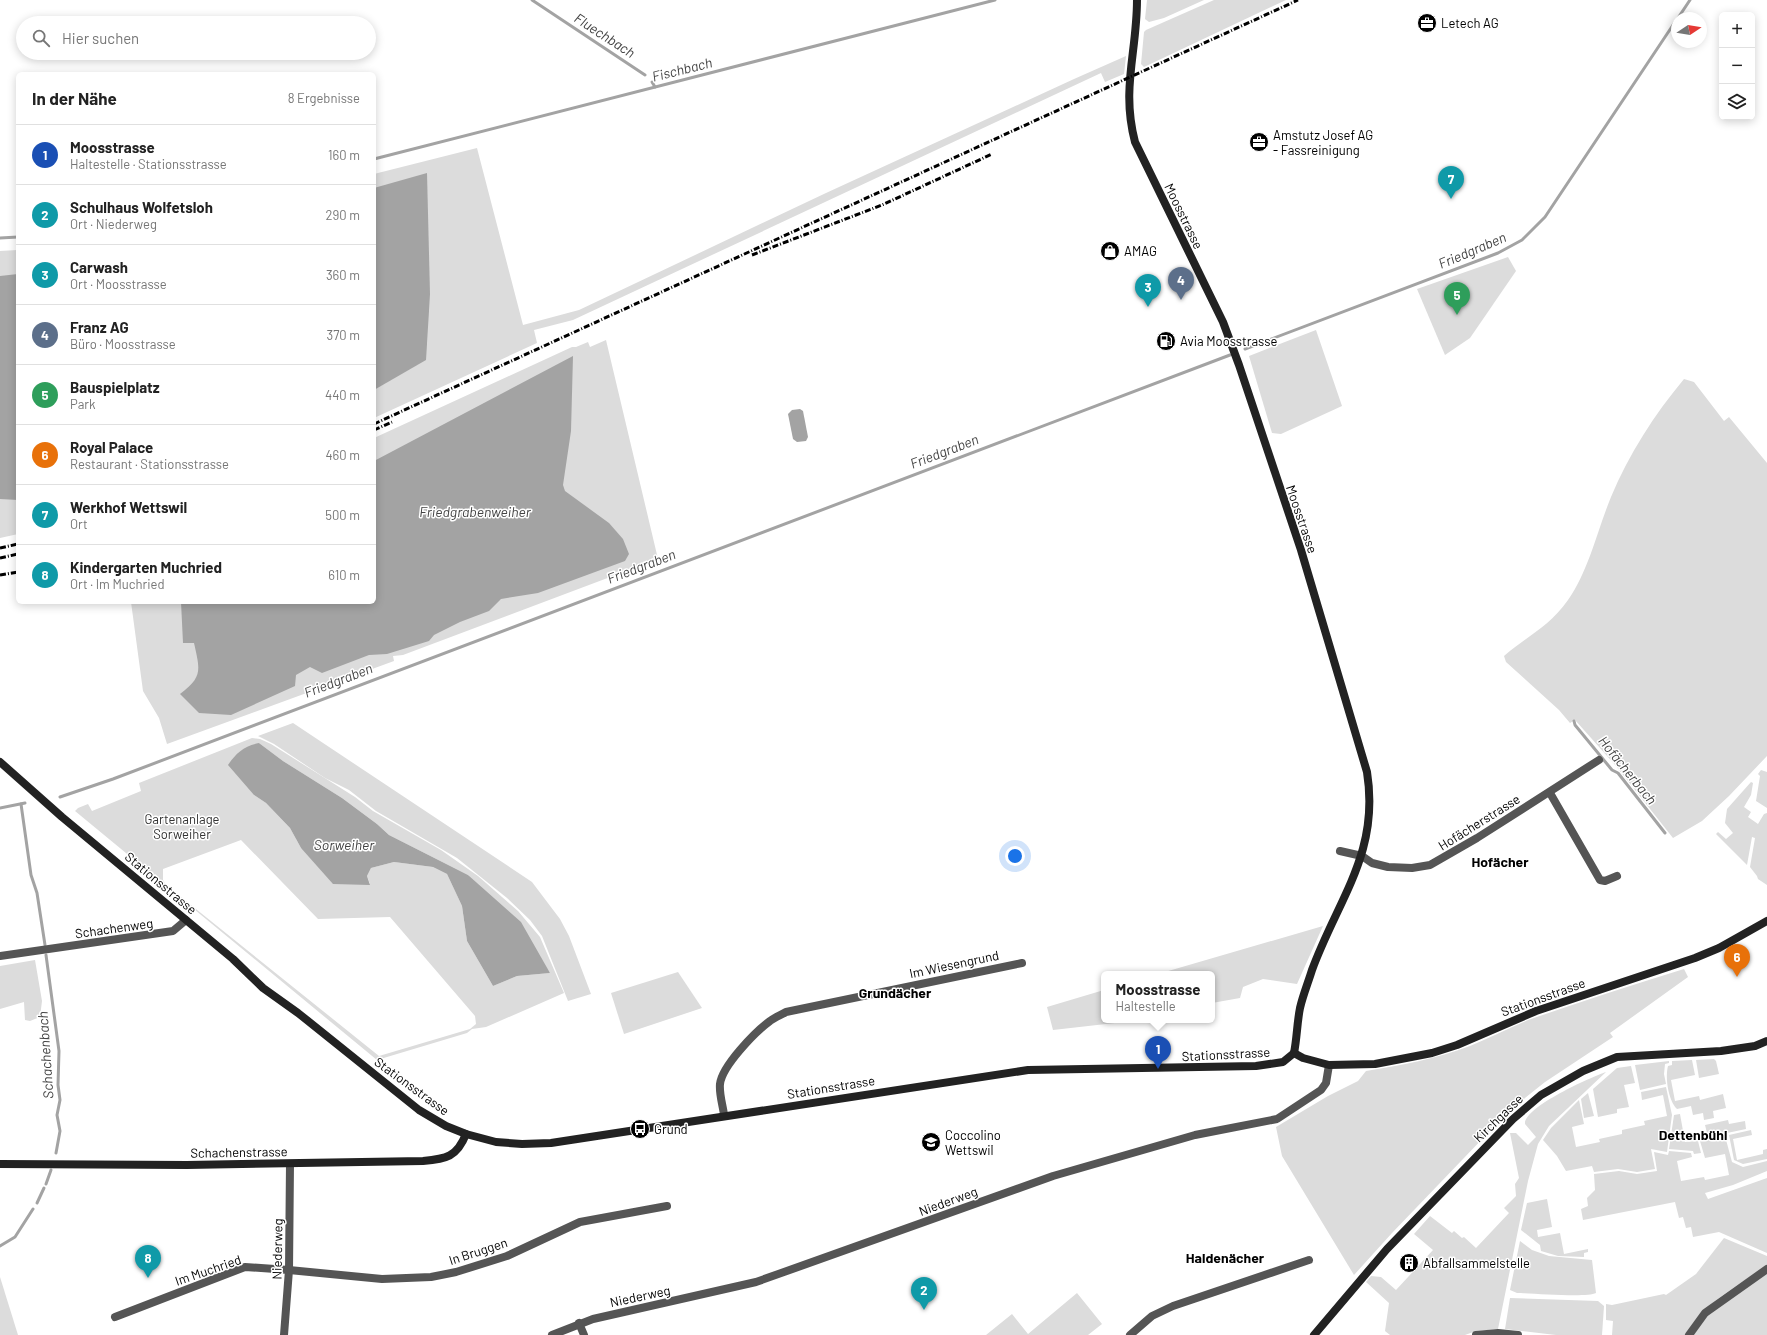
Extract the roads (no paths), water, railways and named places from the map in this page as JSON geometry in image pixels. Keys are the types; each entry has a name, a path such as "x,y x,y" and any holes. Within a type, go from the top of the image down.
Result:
{"main road":[{"name":"Moosstrasse","path":"1137,0 1128,96 1130,124 1141,156 1213,301 1233,348 1301,550 1367,772 1369,789 1369,821 1362,856 1349,890 1313,969 1300,1008 1294,1053"},
{"name":"Stationsstrasse","path":"0,762 62,817 233,959 267,991 298,1013 396,1093 446,1126 466,1134 496,1142 522,1144 551,1143 724,1115 1028,1070 1256,1066 1284,1062 1294,1053 1303,1058 1329,1065 1375,1064 1432,1053 1457,1045 1536,1011 1695,958 1719,948 1767,920"},
{"name":"Kirchgasse","path":"1314,1335 1387,1250 1513,1119 1541,1095 1583,1071 1617,1057 1728,1050 1755,1046 1767,1041"},
{"name":"Schachenstrasse","path":"0,1164 290,1164 432,1160 453,1154 459,1149 466,1134"}],"street":[{"name":"Hofächerstrasse","path":"1340,851 1362,856 1372,863 1388,867 1412,868 1430,865 1460,849 1550,793 1599,760"},
{"path":"1550,793 1600,880 1605,881 1617,876"},
{"name":"Schachenweg","path":"0,956 173,931 186,920"},
{"name":"Im Wiesengrund","path":"724,1115 720,1085 722,1075 756,1033 770,1020 786,1012 1022,962"},
{"name":"Niederweg","path":"552,1335 579,1324 756,1282 1053,1176 1195,1134 1277,1119 1321,1090 1326,1083 1329,1065"},
{"name":"Niederweg","path":"284,1335 290,1270 290,1164"},
{"name":"In Bruggen","path":"290,1270 382,1280 431,1277 482,1265 580,1222 667,1206"},
{"path":"1130,1335 1152,1316 1173,1306 1309,1260"},
{"name":"Im Muchried","path":"115,1317 245,1267 290,1270"},
{"path":"1689,1335 1705,1313 1767,1269"},
{"path":"579,1324 584,1335"},
{"path":"1476,1335 1498,1333 1518,1335"}],"water":[{"path":"427,173 430,294 426,360 376,389 376,187"},
{"path":"16,274 16,500 0,499 0,276"},
{"name":"Friedgrabenweiher","path":"573,356 571,431 563,485 565,491 609,523 623,539 629,554 625,561 538,593 501,599 489,611 460,622 434,635 429,641 387,654 369,655 322,673 310,667 296,675 295,686 231,715 199,713 180,694 193,683 198,672 198,660 194,643 183,643 181,604 376,604 376,460"},
{"path":"800,409 803,411 808,437 806,441 797,442 793,439 788,414 792,410"},
{"name":"Sorweiher","path":"259,743 283,761 342,798 377,824 389,835 468,875 521,922 550,973 517,976 493,986 467,941 462,906 447,874 433,867 394,862 371,868 367,876 370,885 333,884 301,848 290,828 266,803 254,795 228,765 241,751 249,746"}],"waterway":[{"name":"Fluechbach","path":"532,0 645,75"},
{"name":"Fischbach","path":"376,158 995,0"},
{"name":"Friedgraben","path":"1682,12 1690,0"},
{"name":"Friedgraben","path":"1245,349 1498,253 1522,240 1545,217 1671,28"},
{"name":"Fischbach","path":"652,82 655,87"},
{"name":"Fischbach","path":"0,238 16,237"},
{"name":"Friedgraben","path":"60,797 113,779 1230,355"},
{"name":"Hofächerbach","path":"1574,721 1575,725 1612,770 1618,773 1665,833"},
{"name":"Friedgraben","path":"0,808 25,803"},
{"name":"Schachenbach","path":"21,804 31,875 37,893 45,945"},
{"name":"Schachenbach","path":"46,955 59,1051 58,1085 60,1100 57,1115 60,1131 56,1153"},
{"name":"Schachenbach","path":"46,1184 51,1170"},
{"name":"Schachenbach","path":"37,1203 44,1188"},
{"name":"Schachenbach","path":"0,1246 15,1237 33,1209"}],"railway":[{"path":"376,423 1298,0"},
{"path":"752,255 882,205 992,154"},
{"path":"376,429 392,422"},
{"path":"0,548 16,544"},
{"path":"0,558 16,554"},
{"path":"0,575 16,572"}],"place":[{"name":"Letech AG","path":"1427,23"},
{"name":"Amstutz Josef AG - Fassreinigung","path":"1259,142"},
{"name":"Werkhof Wettswil","path":"1451,199"},
{"name":"AMAG","path":"1110,251"},
{"name":"Franz AG","path":"1181,300"},
{"name":"Carwash","path":"1148,307"},
{"name":"Bauspielplatz","path":"1457,315"},
{"name":"Avia Moosstrasse","path":"1166,341"},
{"name":"Royal Palace","path":"1737,977"},
{"name":"Moosstrasse","path":"1158,1069"},
{"name":"Grund","path":"640,1129"},
{"name":"Coccolino Wettswil","path":"931,1142"},
{"name":"Abfallsammelstelle","path":"1409,1263"},
{"name":"Kindergarten Muchried","path":"148,1278"},
{"name":"Schulhaus Wolfetsloh","path":"924,1310"}],"district":[{"name":"Hofächer","path":"1500,861"},
{"name":"Grundächer","path":"895,992"},
{"name":"Dettenbühl","path":"1693,1134"},
{"name":"Haldenächer","path":"1225,1257"}],"park label":[{"name":"Gartenanlage Sorweiher","path":"182,826"}]}
